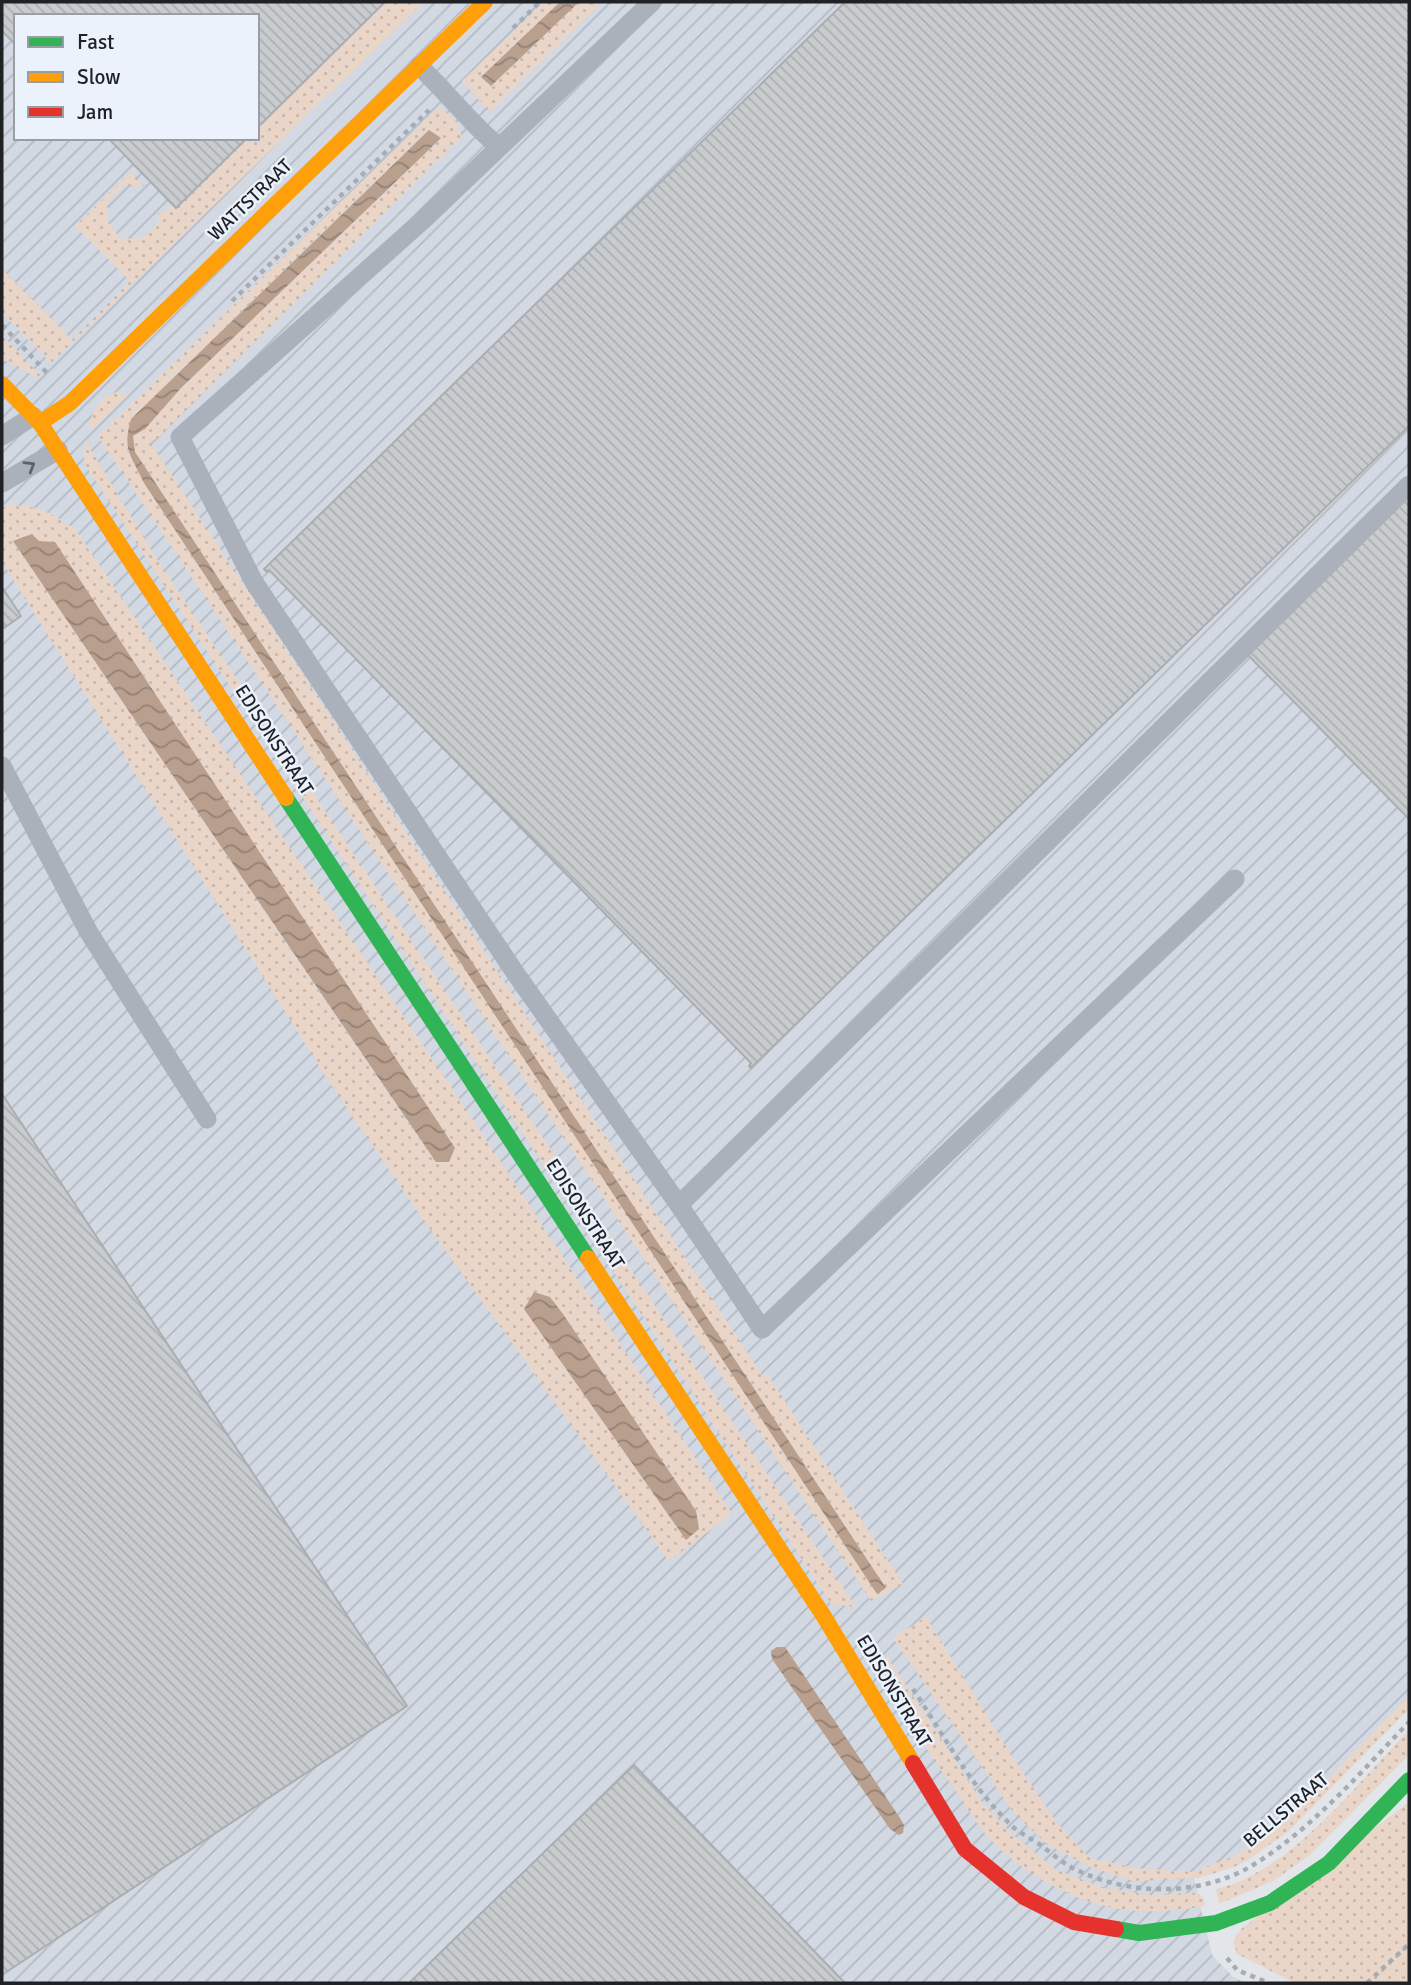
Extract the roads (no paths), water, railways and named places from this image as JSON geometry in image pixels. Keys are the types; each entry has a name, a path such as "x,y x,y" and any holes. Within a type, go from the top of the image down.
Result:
{"street":[{"name":"WATTSTRAAT","path":"37,419 70,403 485,2"},
{"name":"EDISONSTRAAT","path":"2,384 37,419 58,450 816,1603 965,1849 1024,1897 1074,1922 1139,1933 1216,1923 1270,1903 1329,1863 1409,1780"}],"lane":[{"path":"652,2 422,221 180,437 254,582 516,974 679,1205 762,1329 1235,879"},
{"path":"419,66 499,147"},
{"path":"2,436 37,419"},
{"path":"2,483 58,450"},
{"path":"679,1205 1409,485"},
{"path":"2,766 88,931 207,1119"}],"water":[{"path":"560,2 579,2 491,86 481,77"},
{"path":"429,130 441,138 181,388 145,429 133,436 135,452 886,1588 877,1594 144,483 129,452 127,438 131,419"},
{"path":"32,534 39,541 55,542 455,1148 449,1162 436,1162 13,541"},
{"path":"534,1292 550,1297 563,1314 696,1511 699,1529 686,1540 524,1309"},
{"path":"777,1647 785,1647 900,1818 904,1825 903,1833 899,1835 890,1829 772,1659 771,1651"}]}
